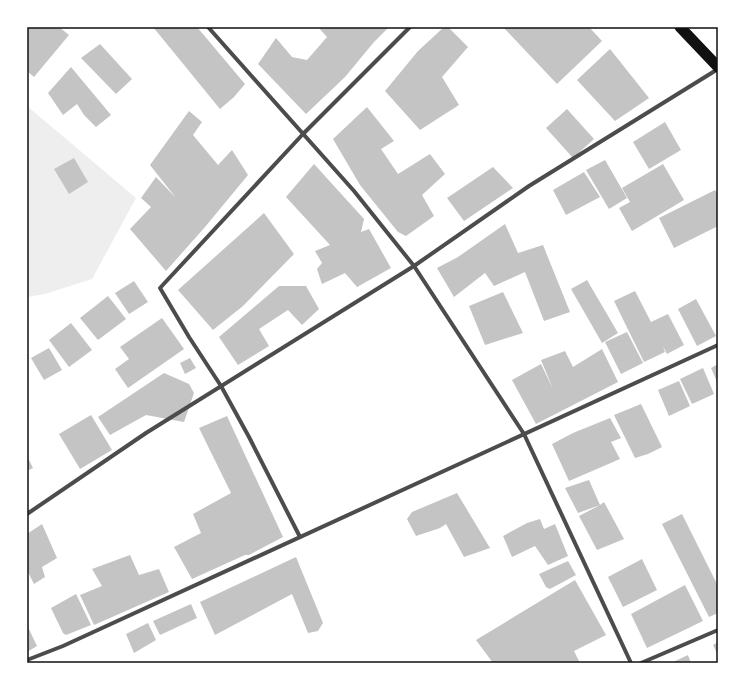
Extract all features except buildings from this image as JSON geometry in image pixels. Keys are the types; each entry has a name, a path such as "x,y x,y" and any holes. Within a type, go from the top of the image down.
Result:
{"highway":[{"path":"680,27 718,68"}],"street":[{"path":"208,27 354,191 414,266 524,434 631,663"},
{"path":"300,537 221,386 160,288 303,134 410,27"},
{"path":"27,514 146,433 414,266 529,186 718,68"},
{"path":"27,660 63,646 718,345"},
{"path":"641,663 718,630"}],"shaded area":[{"path":"27,106 136,198 92,279 45,294 27,297"}]}
